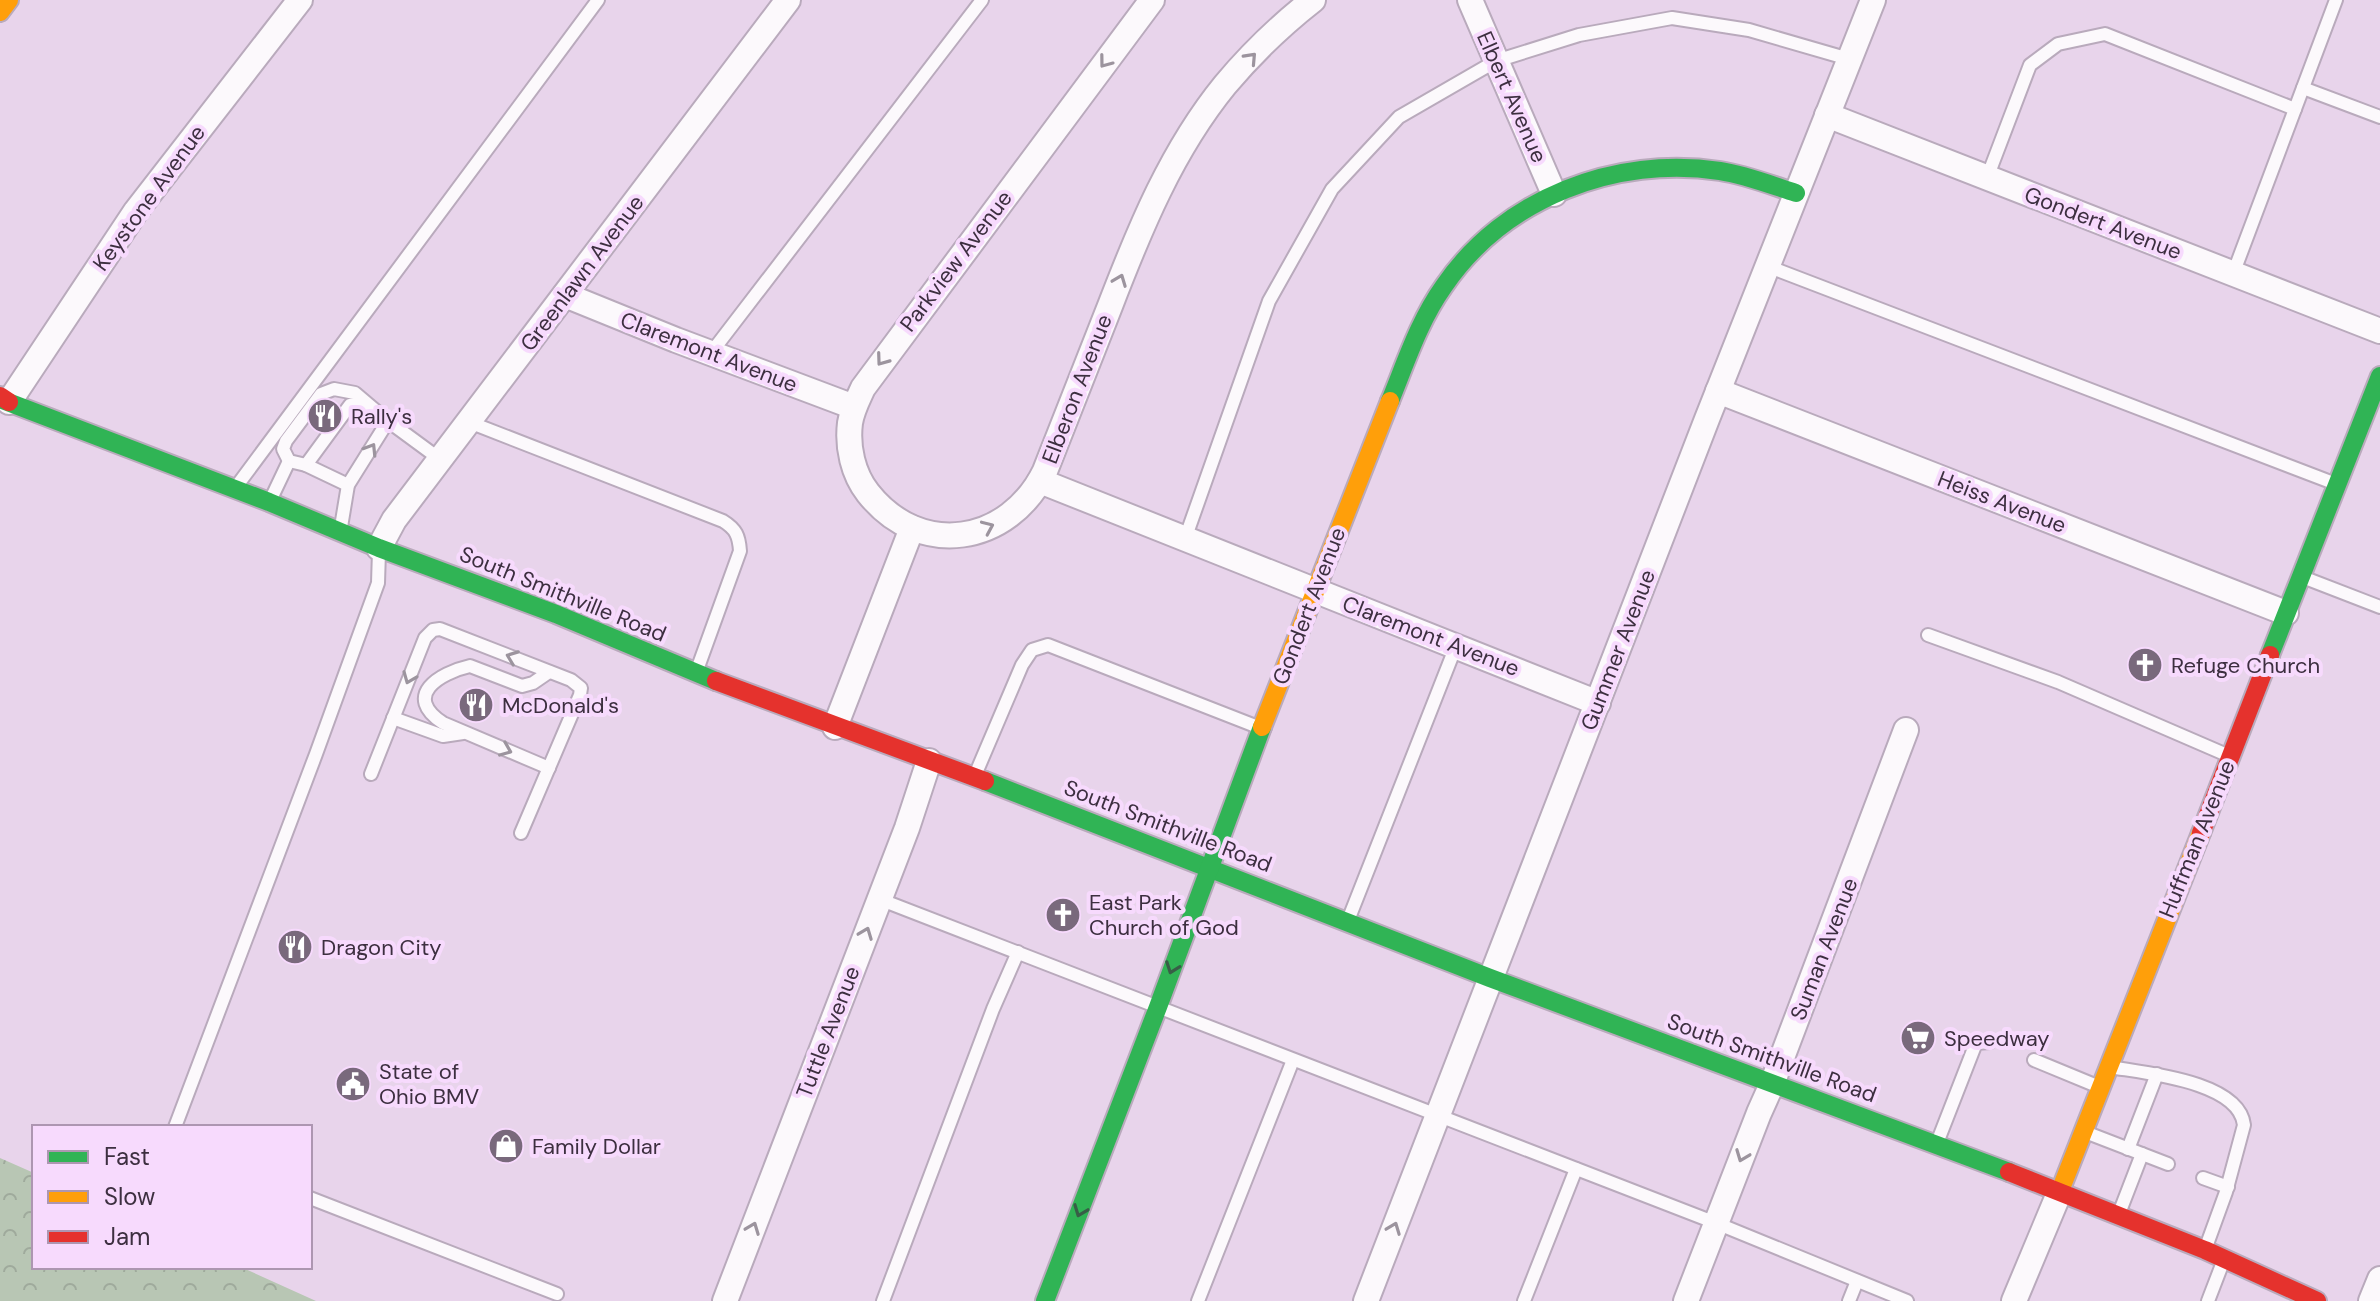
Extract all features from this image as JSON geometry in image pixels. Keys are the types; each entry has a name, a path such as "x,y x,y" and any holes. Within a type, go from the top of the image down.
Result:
{"main road":[{"path":"0,12 9,0"},
{"name":"Gondert Avenue","path":"1045,1301 1314,590 1419,329 1434,299 1475,248 1502,225 1554,194 1588,179 1648,167 1682,167 1745,177 1796,193"},
{"name":"Huffman Avenue","path":"2060,1191 2380,376"},
{"name":"South Smithville Road","path":"3,399 379,548 556,614 835,727 1490,978 2060,1191 2205,1250 2317,1301"}],"street":[{"name":"Keystone Avenue","path":"3,399 73,307 136,211 300,0"},
{"name":"Greenlawn Avenue","path":"379,548 394,520 788,0"},
{"name":"Parkview Avenue","path":"912,528 897,521 879,506 862,485 852,461 849,442 854,407 879,364 1152,0"},
{"name":"Elberon Avenue","path":"912,528 935,535 972,534 993,526 1017,511 1040,481 1144,220 1166,175 1225,86 1286,22 1313,0"},
{"name":"Elbert Avenue","path":"1470,0 1554,194"},
{"name":"Gummer Avenue","path":"1366,1301 1718,391 1873,0"},
{"name":"Gondert Avenue","path":"1827,115 2380,331"},
{"name":"Claremont Avenue","path":"565,295 854,407"},
{"name":"Heiss Avenue","path":"1718,391 2286,613"},
{"name":"Claremont Avenue","path":"1040,481 1598,703"},
{"path":"835,727 912,528"},
{"name":"Suman Avenue","path":"1686,1301 1906,730"},
{"name":"Tuttle Avenue","path":"725,1301 929,761"},
{"name":"Huffman Avenue","path":"2014,1301 2060,1191"},
{"path":"2371,1301 2380,1279"}],"lane":[{"path":"234,489 598,0"},
{"path":"711,353 982,0"},
{"path":"2233,274 2336,0"},
{"path":"1185,539 1269,301 1332,189 1399,117 1496,61 1579,35 1672,18 1749,30 1849,59"},
{"path":"1987,178 2030,65 2058,44 2105,34 2295,109"},
{"path":"2303,88 2380,117"},
{"path":"1767,266 2337,485"},
{"path":"289,461 283,449 286,441 321,394 334,389 355,393 441,460"},
{"path":"306,465 350,405 372,408"},
{"path":"340,530 348,485 388,421"},
{"path":"469,422 734,527 740,551 696,673"},
{"path":"289,461 306,465 348,485"},
{"path":"269,502 289,461"},
{"path":"176,1125 378,583 379,548"},
{"path":"2301,576 2380,607"},
{"path":"371,774 425,638 433,630 440,629 571,680 581,688 580,695 521,833"},
{"path":"1928,635 2058,682 2230,756"},
{"path":"974,778 1022,665 1032,650 1048,645 1261,728"},
{"path":"1348,923 1456,646"},
{"path":"549,672 533,683 522,686 470,666 437,678 426,694 426,707 432,716 549,768"},
{"path":"393,718 443,736 463,732"},
{"path":"879,899 1716,1223 1907,1301"},
{"path":"883,1301 993,1009 1018,952"},
{"path":"1937,1144 1976,1043 1990,1042"},
{"path":"1198,1301 1293,1060"},
{"path":"2034,1060 2100,1087"},
{"path":"2107,1067 2172,1076 2203,1087 2223,1097 2243,1117 2244,1125 2228,1187 2205,1250"},
{"path":"2128,1149 2157,1074"},
{"path":"2082,1131 2168,1164"},
{"path":"2119,1215 2142,1154"},
{"path":"1524,1301 1576,1169"},
{"path":"2203,1178 2228,1187"},
{"path":"312,1199 557,1294"},
{"path":"2208,1301 2224,1259"},
{"path":"1849,1301 1857,1281"}],"green space":[{"path":"0,1158 32,1172 32,1269 245,1269 316,1301 0,1301"}],"traffic: fast":[{"path":"1390,401 1420,327 1444,286 1469,255 1498,229 1530,207 1603,177 1641,170 1681,168 1720,171 1796,193"},
{"path":"2270,655 2380,376"},
{"path":"0,399 556,614 716,681"},
{"path":"1045,1301 1262,727"},
{"path":"985,781 1490,978 2009,1172"}],"traffic: slow":[{"path":"0,12 9,0"},
{"path":"1262,727 1390,401"},
{"path":"2060,1191 2201,833"}],"traffic: jam":[{"path":"0,396 9,402"},
{"path":"2201,833 2270,655"},
{"path":"716,681 985,781"},
{"path":"2009,1172 2205,1250 2317,1301"}],"place":[{"name":"Rally's","path":"325,416"},
{"name":"Refuge Church","path":"2145,665"},
{"name":"McDonald's","path":"476,705"},
{"name":"East Park Church of God","path":"1063,915"},
{"name":"Dragon City","path":"295,947"},
{"name":"Speedway","path":"1918,1038"},
{"name":"State of Ohio BMV","path":"353,1084"},
{"name":"Family Dollar","path":"506,1146"}]}
